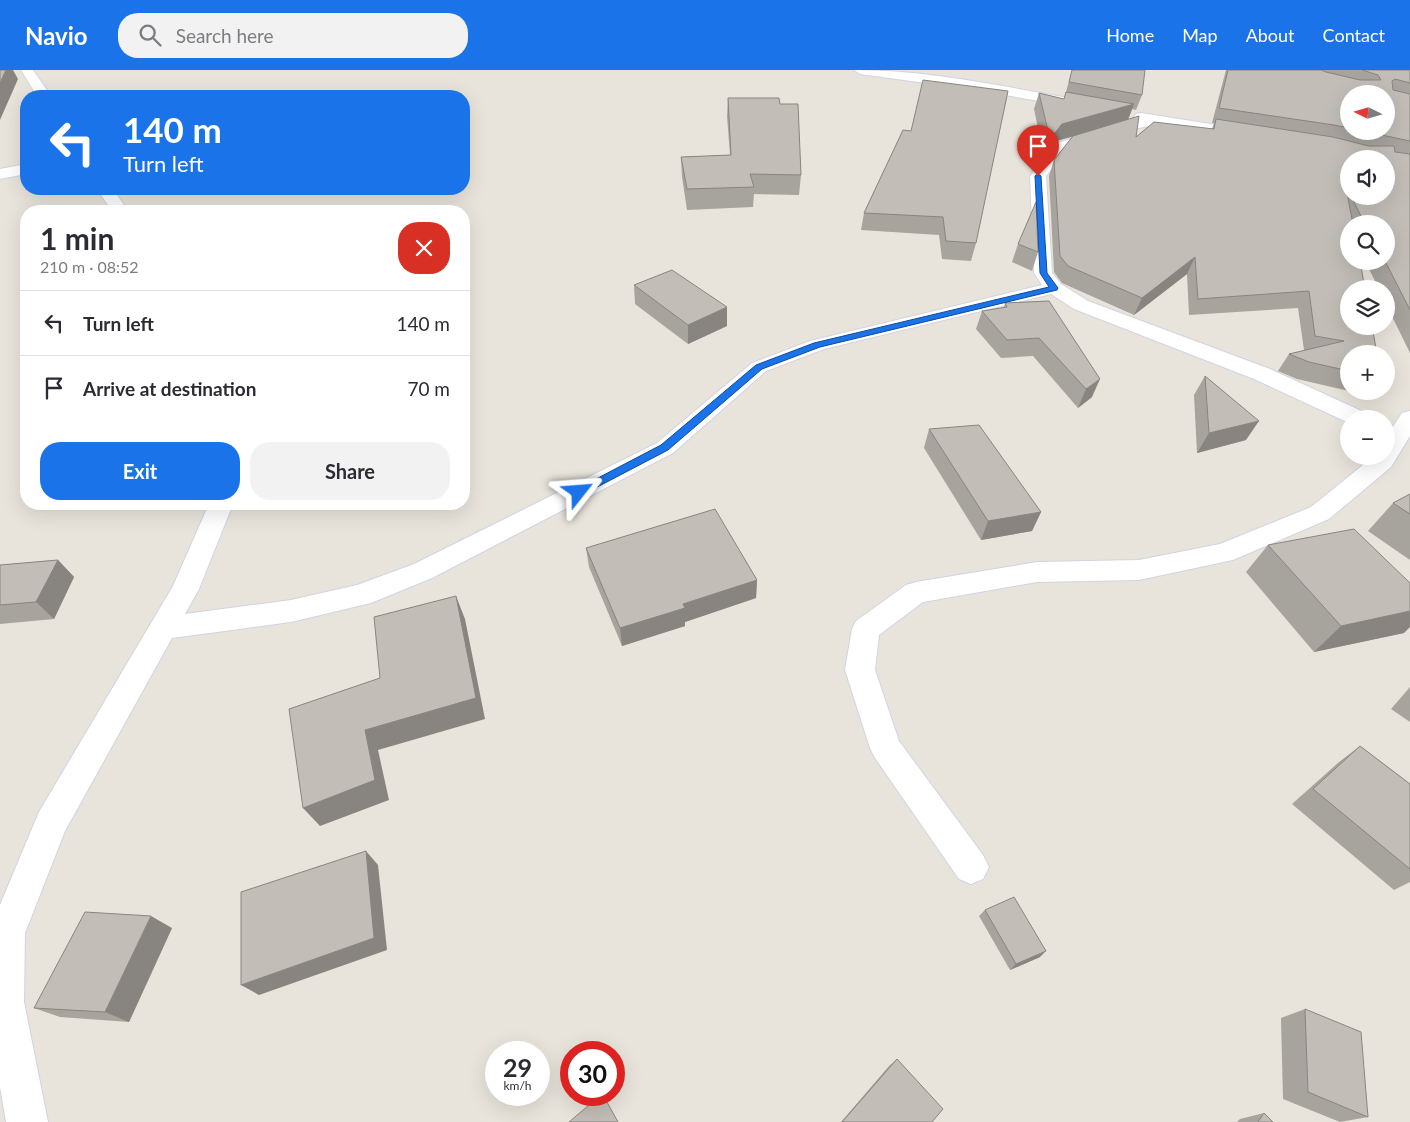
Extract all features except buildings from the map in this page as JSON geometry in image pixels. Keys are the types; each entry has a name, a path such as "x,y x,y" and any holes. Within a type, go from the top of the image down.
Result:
{"street":[{"path":"27,70 40,90"},
{"path":"860,70 970,85 1084,105"},
{"path":"1121,112 1158,120 1259,136"},
{"path":"1158,120 1125,126 1062,146 1038,176 1043,273 1054,288 1081,306 1262,374 1340,410"},
{"path":"0,174 20,170"},
{"path":"162,628 291,611 361,595 423,571 665,448 759,367 817,345 1054,288"},
{"path":"971,866 886,748 860,670 866,629 916,593 1037,572 1139,570 1224,552 1320,513 1378,465"},
{"path":"27,1122 5,1002 3,934 51,823 185,588 218,510"}],"route":[{"path":"579,492 665,448 759,367 817,345 906,322 1054,288 1043,273 1038,176"}]}
